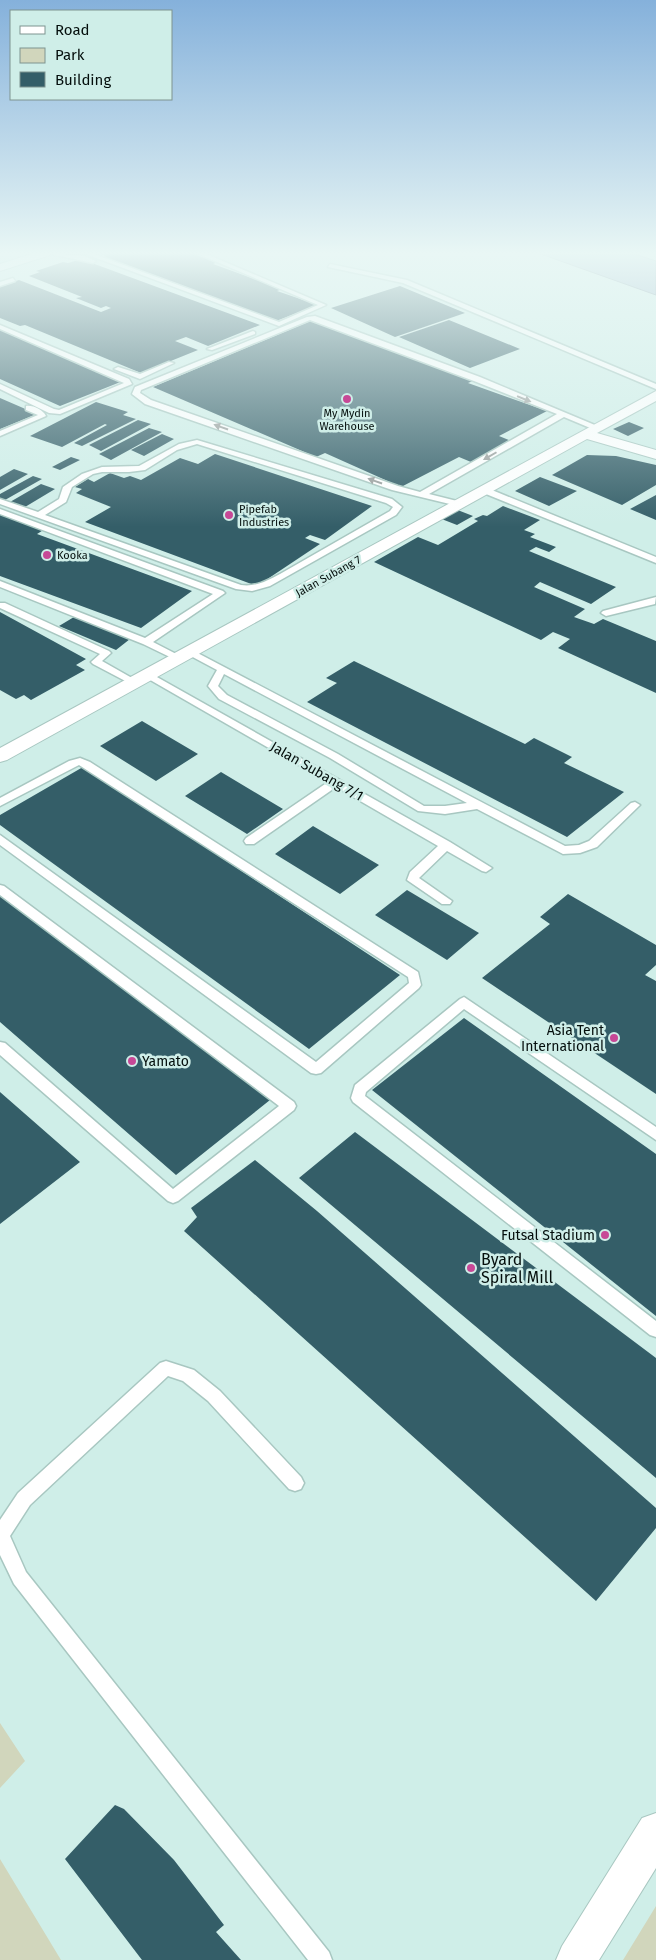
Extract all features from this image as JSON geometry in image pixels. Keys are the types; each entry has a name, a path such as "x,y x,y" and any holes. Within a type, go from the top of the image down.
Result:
{"street":[{"name":"Jalan Subang 7","path":"0,756 656,395"},
{"path":"591,431 656,455"},
{"path":"576,1960 656,1832"}],"lane":[{"path":"0,386 46,408 60,412 128,384 126,380 42,344"},
{"path":"59,344 134,376 146,375 171,363"},
{"path":"210,349 222,344"},
{"path":"245,344 138,389 136,394 157,405 395,488 458,504"},
{"path":"385,344 563,414 591,431"},
{"path":"555,344 656,387"},
{"path":"0,394 42,416 0,434"},
{"path":"421,495 563,414"},
{"path":"0,501 239,587 251,589 265,586 283,576 393,513 398,507 389,501 197,442 188,442 173,448 147,466 138,469 106,469 82,476 66,490 63,500 39,515"},
{"path":"484,490 656,560"},
{"path":"0,511 220,593 146,642"},
{"path":"0,584 146,642 222,669 562,850 580,850 593,844 634,806"},
{"path":"606,613 656,600"},
{"name":"Jalan Subang 7/1","path":"2,605 106,653 96,662 141,678 336,782 486,868"},
{"path":"222,669 213,686 223,697 334,756 422,809 445,810 479,805"},
{"path":"0,803 80,761 414,975 415,985 316,1069 0,839"},
{"path":"250,840 283,820 336,782"},
{"path":"446,845 414,875 413,880 446,901"},
{"path":"0,889 289,1106 173,1197 0,1047"},
{"path":"656,1134 464,1002 360,1089 358,1098 656,1330"},
{"path":"296,1483 214,1396 188,1376 166,1368 24,1499 0,1536 20,1578 321,1960"}],"green space":[{"path":"0,1723 25,1761 0,1788"},
{"path":"0,1859 61,1960 0,1960"},
{"path":"656,1906 656,1960 623,1960"}],"building":[{"path":"0,344 37,344 123,381 60,406 0,379"},
{"path":"72,344 184,344 198,350 141,373"},
{"name":"My Mydin Warehouse","path":"255,344 379,344 475,380 468,383 547,411 499,436 511,441 471,462 459,457 401,487 325,453 316,457 153,387"},
{"path":"416,344 509,344 520,349 470,368"},
{"path":"0,398 37,414 0,429"},
{"path":"96,402 128,412 123,415 136,419 82,446 74,443 107,425 105,424 62,447 30,436"},
{"path":"138,420 151,424 101,451 89,445"},
{"path":"629,422 644,428 628,436 613,429"},
{"path":"149,428 162,432 111,460 99,454"},
{"path":"162,434 174,439 144,456 131,450"},
{"name":"Pipefab Industries","path":"215,454 372,506 325,540 310,535 305,538 320,544 257,586 85,522 111,507 76,493 82,489 75,487 88,479 94,482 110,473 124,478 130,476 141,480 180,458 198,464"},
{"path":"587,455 616,456 656,465 656,485 622,505 552,475"},
{"path":"71,457 80,460 60,470 52,467"},
{"path":"14,469 28,474 0,490 0,477"},
{"path":"33,476 42,479 5,500 0,498 0,494"},
{"path":"540,477 577,491 549,506 515,491"},
{"path":"41,484 55,489 25,507 10,502"},
{"path":"656,495 656,520 630,509"},
{"path":"503,506 540,520 524,530 535,534 530,537 556,547 549,552 536,547 529,551 616,587 591,604 540,582 534,587 585,609 574,617 594,624 603,619 656,641 656,693 558,648 570,639 553,632 541,640 374,562 418,537 438,545 478,521 474,519 483,515 487,516"},
{"path":"455,509 473,516 457,525 439,518"},
{"name":"Kooka","path":"0,512 45,529 37,534 192,591 141,628 0,576"},
{"path":"0,612 86,659 76,665 85,670 31,700 24,695 16,699 0,690"},
{"path":"74,617 130,639 116,650 59,626"},
{"path":"354,661 525,744 534,738 572,757 564,763 624,792 567,837 307,702 337,683 326,678"},
{"path":"142,721 198,754 156,781 100,746"},
{"path":"83,767 400,975 309,1049 0,825 0,815"},
{"path":"221,772 283,809 247,834 185,796"},
{"path":"313,826 379,865 340,894 275,854"},
{"path":"407,890 479,933 447,960 375,915"},
{"name":"Asia Tent International","path":"568,894 656,945 656,965 645,975 656,981 656,1094 482,978 550,924 540,917"},
{"name":"Yamato","path":"0,896 270,1100 176,1175 0,1022"},
{"name":"Futsal Stadium","path":"464,1018 656,1154 656,1316 372,1090"},
{"path":"0,1092 80,1162 0,1224"},
{"name":"Byard Spiral Mill","path":"355,1132 656,1358 656,1478 299,1178"},
{"path":"255,1160 317,1211 656,1508 656,1528 596,1601 184,1231 197,1217 191,1208"},
{"path":"115,1805 124,1809 174,1860 224,1925 216,1932 241,1960 142,1960 65,1859"}],"place":[{"name":"My Mydin Warehouse","path":"347,399"},
{"name":"Pipefab Industries","path":"229,515"},
{"name":"Kooka","path":"47,555"},
{"name":"Asia Tent International","path":"614,1038"},
{"name":"Yamato","path":"132,1061"},
{"name":"Futsal Stadium","path":"605,1235"},
{"name":"Byard Spiral Mill","path":"471,1268"}]}
